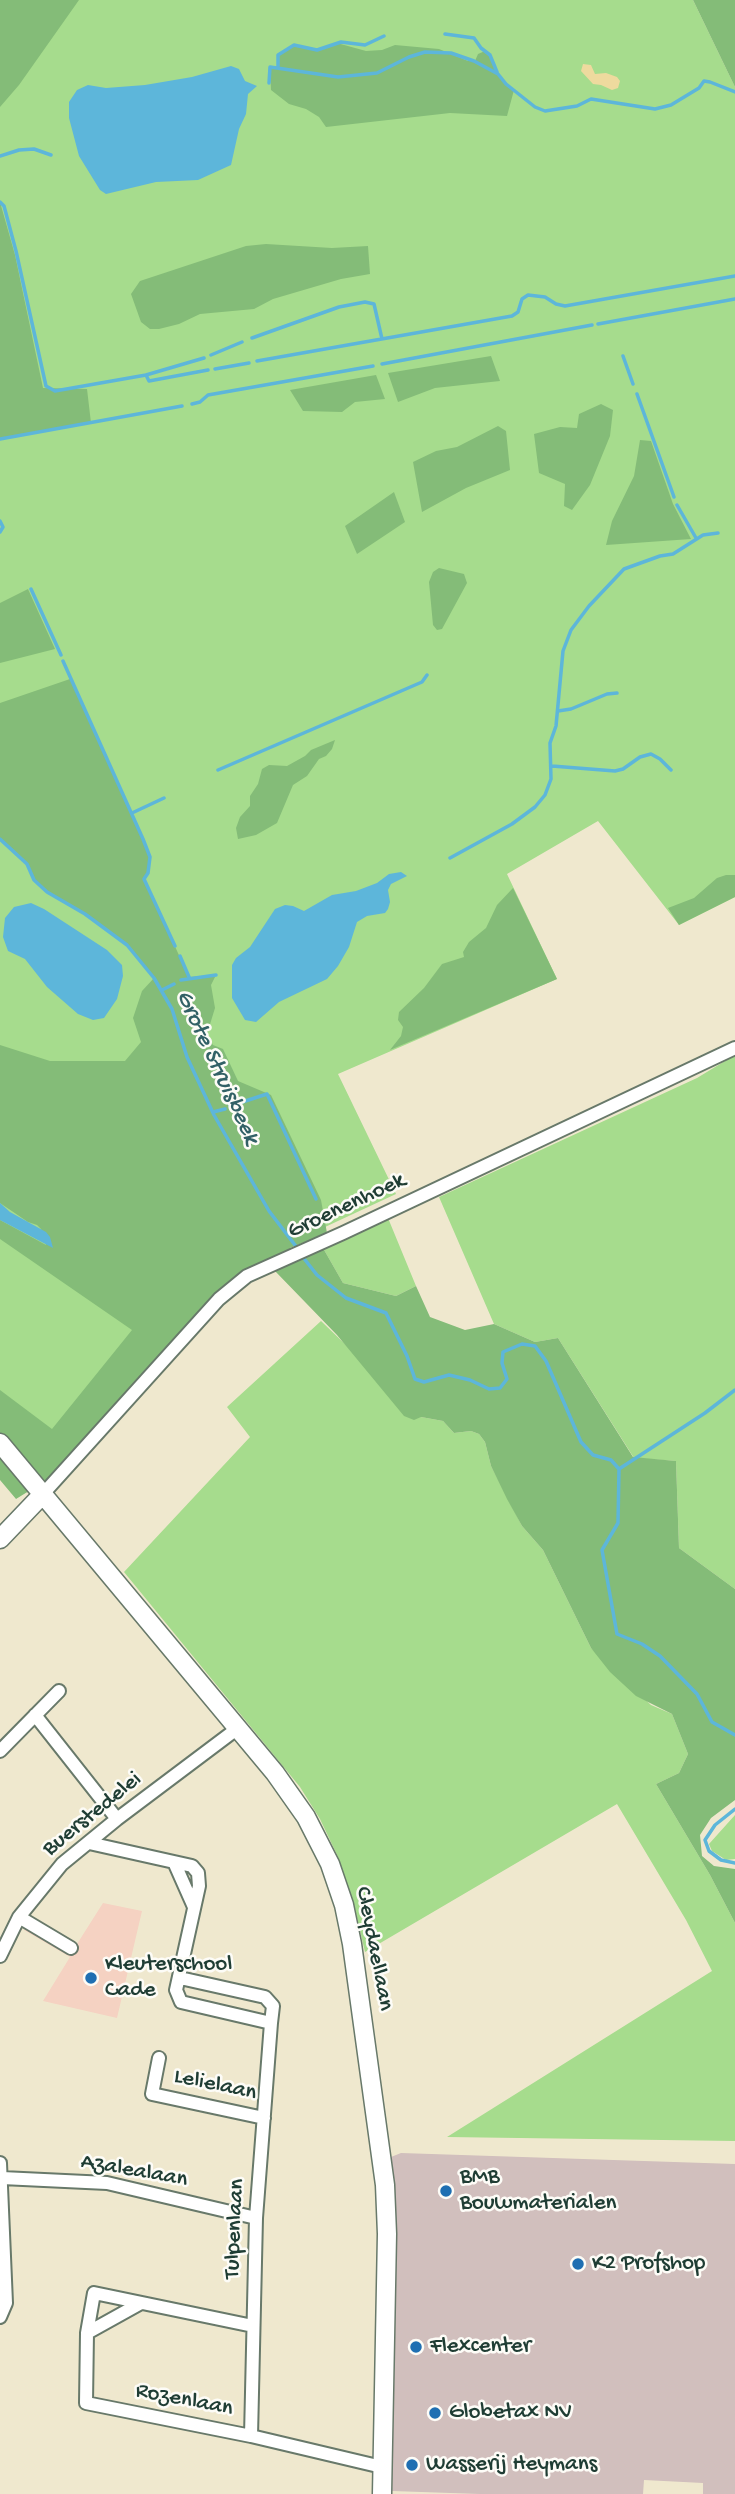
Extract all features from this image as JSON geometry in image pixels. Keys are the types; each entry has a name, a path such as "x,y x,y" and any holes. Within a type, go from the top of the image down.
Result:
{"street":[{"name":"Groenenhoek","path":"43,1493 229,1289 247,1276 735,1048"},
{"name":"Cleydaellaan","path":"0,1443 275,1773 306,1817 330,1864 344,1905 352,1944 385,2185 387,2234 382,2494"},
{"path":"0,1539 43,1493"},
{"path":"0,1751 59,1691"},
{"path":"35,1715 117,1819"},
{"name":"Buerstedelei","path":"0,1956 19,1917 62,1864 238,1728"},
{"path":"89,1843 192,1866 198,1873 199,1886 176,1990 181,2002 271,2023 273,2006 265,1997 180,1978"},
{"path":"19,1917 71,1948"},
{"name":"Tulpenlaan","path":"251,2436 257,2218 271,2023"},
{"name":"Lelielaan","path":"159,2059 152,2094 264,2118"},
{"path":"0,2163 2,2277 6,2303 0,2317"},
{"name":"Azalealaan","path":"2,2178 107,2183 257,2218"},
{"name":"Rozenlaan","path":"141,2303 94,2293 87,2333 86,2403 251,2436 382,2467"},
{"path":"87,2333 141,2303 253,2326"}],"shaded area":[{"name":"Kleuterschool Cade","path":"103,1903 142,1911 117,2018 43,2001 70,1957 24,1930 32,1917 77,1944"},
{"path":"401,2153 735,2164 735,2494 703,2494 703,2483 644,2480 643,2494 392,2491 395,2233 391,2157"}],"green space":[{"path":"0,0 693,0 735,87 735,897 679,925 598,821 507,874 557,979 338,1074 396,1194 223,1277 55,1470 0,1408"},
{"path":"0,0 79,0 19,85 0,107"},
{"path":"693,0 735,0 735,87 734,85"},
{"path":"337,43 366,51 382,50 395,45 439,49 468,61 475,61 478,54 485,51 490,55 499,77 514,90 507,116 450,113 326,127 319,117 306,109 289,104 271,90 270,67 278,67 278,55 294,45 317,50"},
{"path":"0,202 15,255 43,388 87,389 91,423 0,439"},
{"path":"266,244 332,248 368,246 370,274 341,279 273,299 254,309 200,314 179,324 159,329 150,329 141,322 131,294 140,281 246,246"},
{"path":"491,356 500,381 435,388 398,402 388,373"},
{"path":"376,375 385,399 355,402 342,412 303,411 290,390"},
{"path":"601,404 613,410 610,436 590,485 572,510 564,506 565,484 539,473 534,434 560,427 577,428 579,414"},
{"path":"498,426 506,431 510,470 466,488 422,512 413,462 436,451 457,447"},
{"path":"640,440 651,441 673,504 691,539 606,545 612,521 634,476"},
{"path":"394,492 405,522 357,554 345,526"},
{"path":"439,568 464,574 467,583 442,629 437,630 433,625 429,582 433,572"},
{"path":"28,589 55,649 0,663 0,603"},
{"path":"70,679 143,839 150,857 148,873 144,879 189,977 216,975 211,985 215,1008 207,1034 213,1045 223,1049 238,1081 271,1095 321,1200 327,1233 290,1248 290,1251 246,1272 58,1473 16,1499 0,1480 0,1390 52,1429 132,1330 0,1239 0,1220 46,1245 37,1225 0,1203 0,1045 50,1061 125,1061 141,1042 133,1018 142,991 154,978 127,945 85,914 47,892 34,880 27,864 0,839 0,703"},
{"path":"335,740 326,756 319,759 307,776 293,785 277,823 256,835 238,839 236,828 240,817 250,806 250,796 258,784 262,769 269,765 287,766 311,750"},
{"path":"735,875 735,897 679,925 668,908 694,898 717,878"},
{"path":"513,888 557,979 390,1050 401,1036 403,1027 398,1020 399,1012 424,988 442,964 464,957 463,952 469,942 486,928 497,905"},
{"path":"735,1055 735,1589 679,1548 676,1461 634,1458 558,1338 535,1342 494,1324 439,1197 697,1078"},
{"path":"388,1218 416,1286 396,1296 343,1283 323,1248"},
{"path":"323,1248 343,1283 396,1296 416,1286 430,1317 465,1330 494,1324 535,1342 558,1338 633,1457 676,1461 679,1548 735,1589 735,1800 711,1818 700,1835 702,1856 714,1866 735,1869 735,1923 656,1784 679,1773 688,1754 672,1714 636,1696 610,1672 591,1648 543,1550 522,1526 507,1499 491,1466 485,1442 479,1434 471,1431 454,1433 443,1421 421,1417 414,1420 404,1416 337,1335 274,1270"},
{"path":"321,1321 421,1417 443,1421 454,1433 471,1431 479,1434 485,1442 491,1466 522,1526 543,1550 591,1648 651,1705 672,1714 688,1754 679,1773 656,1784 735,1923 735,2141 447,2137 712,1971 686,1920 617,1804 365,1952 354,1905 338,1857 320,1819 300,1787 124,1572 250,1437 227,1407"},
{"path":"735,1815 735,1859 726,1860 712,1851 709,1844"}],"sand":[{"path":"583,64 591,65 595,74 606,73 617,77 620,81 618,88 612,90 593,84 581,71"}],"water":[{"path":"231,66 239,69 245,81 257,86 248,94 246,114 239,129 231,165 198,180 156,182 106,194 100,190 79,156 69,118 69,102 77,90 88,85 106,88 145,85 192,77"},
{"path":"401,872 407,876 391,884 388,890 388,909 385,913 367,916 357,922 349,947 327,979 279,1002 256,1022 245,1020 232,998 232,965 236,958 250,947 275,909 285,905 304,911 332,895 356,891 377,883 389,874"},
{"path":"31,903 107,950 122,965 123,976 117,999 104,1018 93,1020 78,1014 47,987 25,959 8,951 3,937 5,918 14,907"},
{"path":"0,1203 10,1212 46,1232 53,1248 0,1220"}],"waterway":[{"path":"445,34 474,38 490,55 497,72"},
{"path":"278,68 278,55 294,45 317,50 341,42 365,45 384,36"},
{"path":"269,83 270,67 338,77 377,73 425,52 451,53 474,61 498,74 506,84 535,107 545,111 577,106 591,99 655,109 671,105 699,88 704,81 735,92"},
{"path":"0,156 34,149 51,155"},
{"path":"0,202 4,206 16,251 46,386 55,391 146,375 149,381 208,370"},
{"path":"257,361 512,316 518,312 522,299 528,295 545,297 565,306 735,276"},
{"path":"598,324 735,299"},
{"path":"252,338 339,307 365,302 374,304 382,339"},
{"path":"382,364 592,325"},
{"path":"211,355 242,342"},
{"path":"623,356 633,384"},
{"path":"146,375 204,358"},
{"path":"215,369 249,363"},
{"path":"192,404 200,402 208,395 373,366"},
{"path":"637,394 674,497"},
{"path":"0,439 182,406"},
{"path":"677,505 696,538"},
{"path":"0,521 3,527 0,532"},
{"path":"450,858 512,824 535,807 545,795 551,779 550,743 556,726 563,651 571,630 589,606 624,569 673,554 703,535 718,533"},
{"path":"31,589 61,655"},
{"path":"63,661 143,839 150,857 148,873 144,879 175,946"},
{"path":"218,770 422,682 427,675"},
{"path":"558,711 617,693"},
{"path":"552,766 615,771 651,754 671,770"},
{"path":"132,813 164,798"},
{"name":"Grote Struisbeek","path":"0,839 27,864 34,880 47,892 85,914 127,945 154,978 172,1009 187,1057 214,1115 269,1211 298,1249"},
{"path":"180,956 189,977"},
{"path":"181,980 216,975"},
{"path":"162,990 174,984"},
{"path":"230,1106 267,1094 316,1199"},
{"path":"213,1112 225,1109"},
{"name":"Grote Struisbeek","path":"302,1256 317,1275 346,1298 386,1313 415,1379 424,1382 449,1375 470,1380 489,1389 500,1388 507,1379 502,1363 503,1352 522,1344 535,1346 546,1361 581,1442 593,1455 611,1460 619,1469 618,1523 602,1550 617,1634 642,1644 660,1656 697,1694 712,1722 735,1735"},
{"path":"619,1469 705,1413 735,1390"},
{"name":"Grote Struisbeek","path":"735,1809 715,1825 705,1840 709,1851 721,1860 735,1863"}],"place":[{"name":"Kleuterschool Cade","path":"91,1978"},
{"name":"BMB Bouwmaterialen","path":"446,2191"},
{"name":"K2 Profshop","path":"578,2264"},
{"name":"Flexcenter","path":"416,2347"},
{"name":"Globetax NV","path":"435,2413"},
{"name":"Wasserij Heymans","path":"412,2465"}]}
